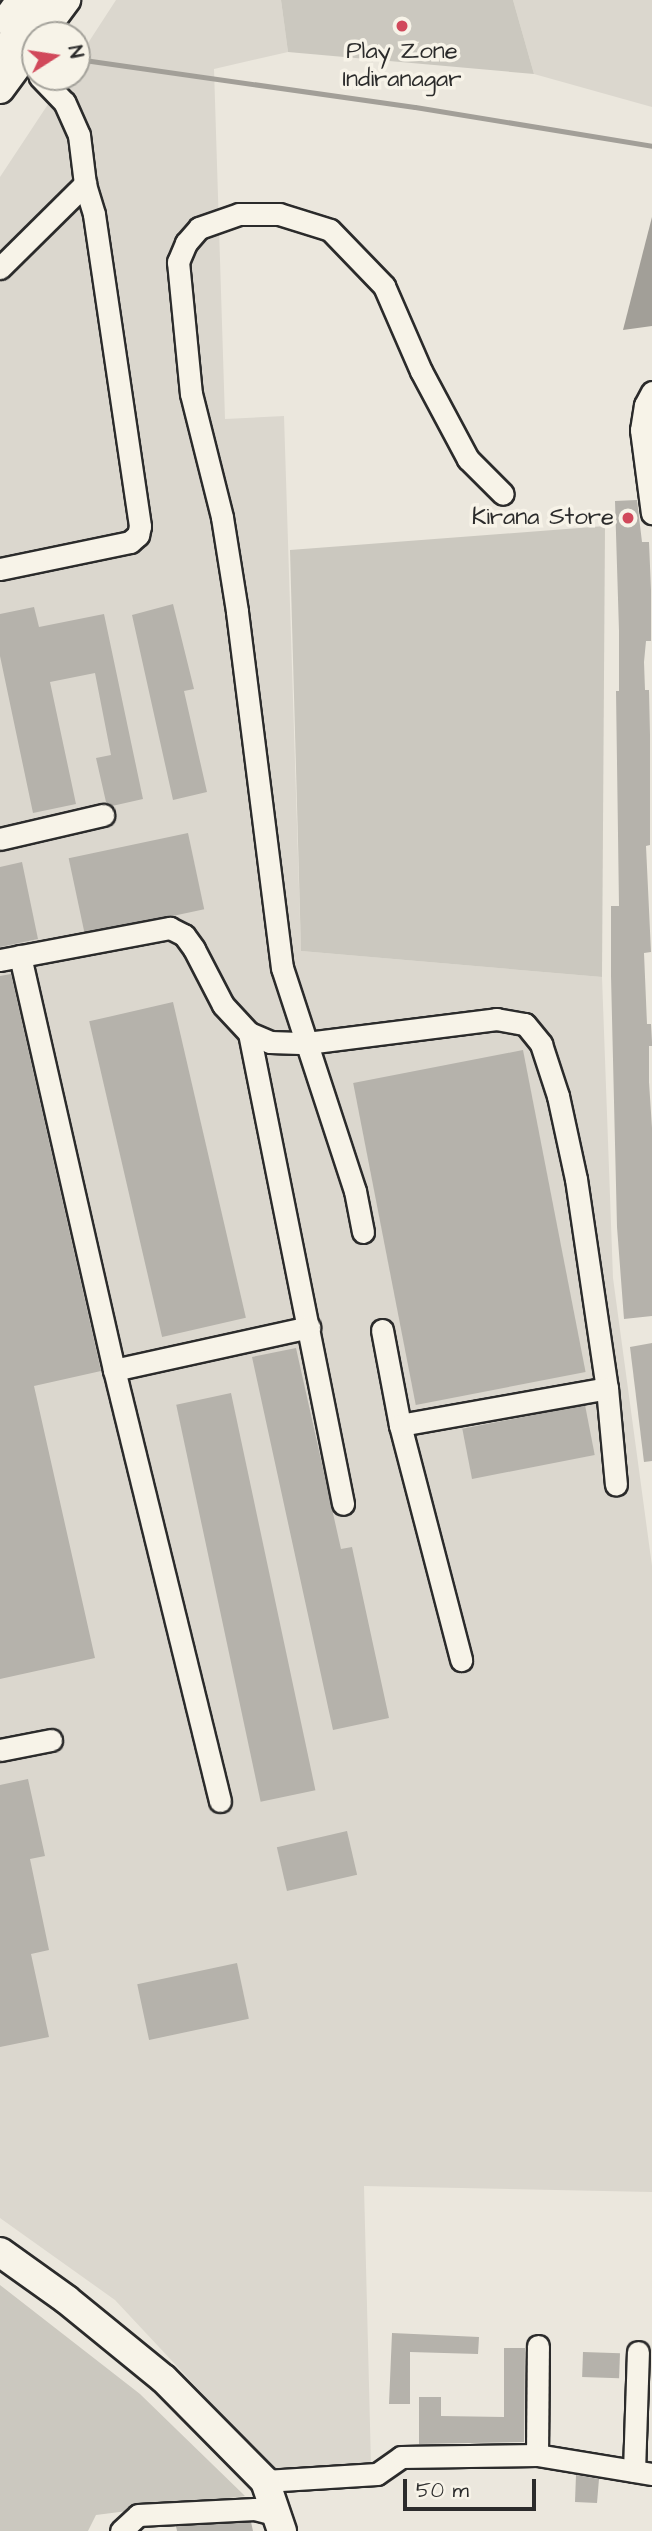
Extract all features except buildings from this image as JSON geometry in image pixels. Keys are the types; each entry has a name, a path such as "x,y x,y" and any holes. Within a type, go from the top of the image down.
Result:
{"main road":[{"path":"19,65 42,0"},
{"path":"50,21 66,0"},
{"path":"0,2252 67,2300 164,2379 265,2481 280,2523"}],"street":[{"path":"0,22 16,0"},
{"path":"0,569 130,542 138,535 140,526 94,214 85,184 79,135 64,102 19,65"},
{"path":"0,268 85,184"},
{"path":"363,1232 355,1191 282,968 235,598 222,517 191,394 178,262 186,243 199,228 239,214 279,214 330,230 384,286 421,371 468,458 503,494"},
{"path":"652,392 645,405 641,430 652,513"},
{"path":"0,839 103,815"},
{"path":"220,1801 10,958 170,928 184,935 194,949 223,1005 249,1033 270,1042 307,1043 496,1019 525,1024 541,1044 558,1096 576,1179 607,1388 616,1485"},
{"path":"249,1033 343,1504"},
{"path":"114,1370 309,1327"},
{"path":"382,1330 400,1425 461,1660"},
{"path":"400,1425 607,1388"},
{"path":"0,1751 51,1741"},
{"path":"537,2455 538,2346"},
{"path":"265,2481 377,2474 401,2456 537,2455 643,2472 638,2352"},
{"path":"121,2531 138,2515 255,2509 280,2523"}],"shaded area":[{"path":"116,0 281,0 288,52 214,69 225,419 284,416 301,951 602,977 613,1278 652,1566 652,2192 364,2186 371,2465 275,2471 115,2300 0,2218 0,177 57,91 91,91 91,38"},
{"name":"Play Zone Indiranagar","path":"281,0 513,0 534,74 288,52"},
{"path":"513,0 652,0 652,107 534,74"},
{"path":"652,217 652,326 623,330"},
{"path":"605,526 602,977 301,951 290,550"},
{"path":"0,2285 140,2394 245,2496 96,2515 88,2531 0,2531"}],"waterway":[{"path":"91,61 415,107 652,146"}],"place":[{"name":"Play Zone Indiranagar","path":"402,26"},
{"name":"Kirana Store","path":"628,518"}]}
